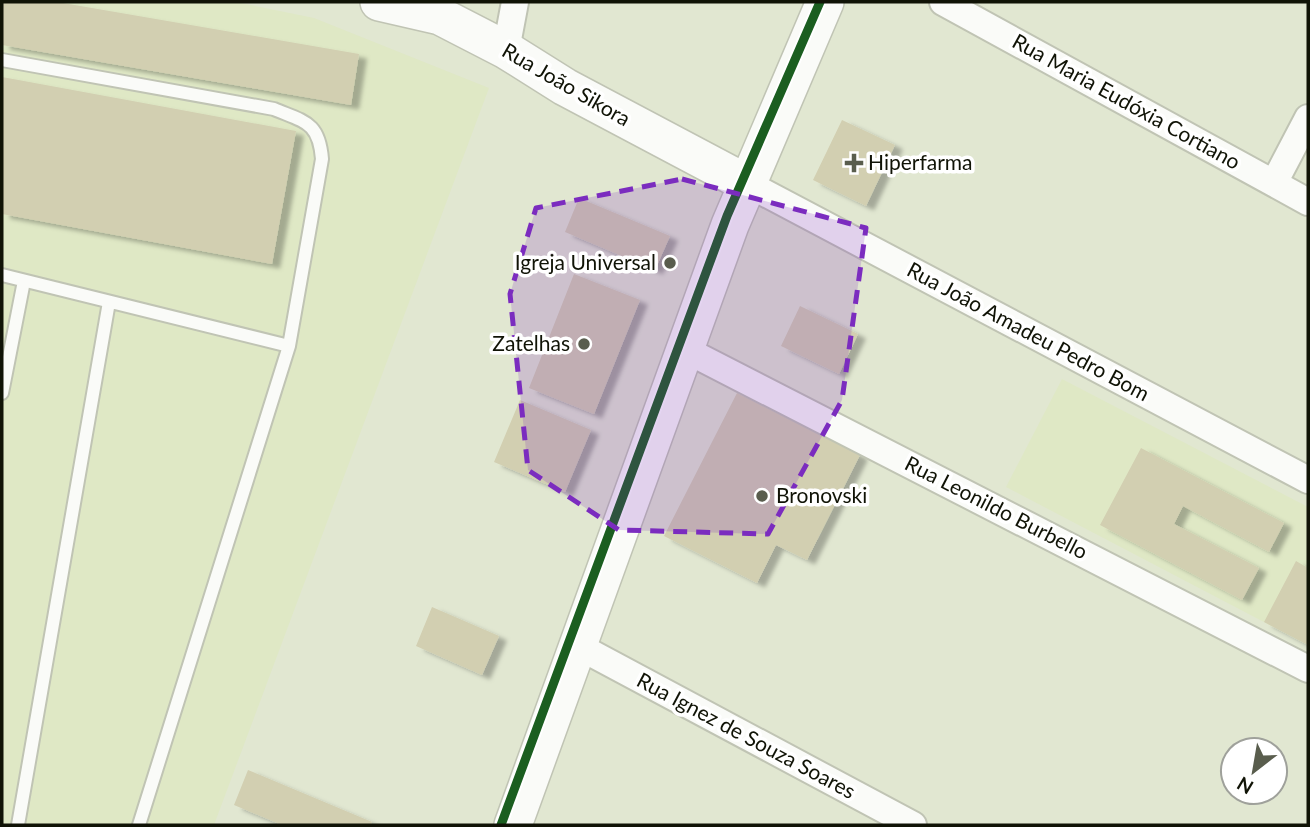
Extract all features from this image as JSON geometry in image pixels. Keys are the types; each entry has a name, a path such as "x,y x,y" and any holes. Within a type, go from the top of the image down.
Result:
{"main road":[{"name":"Rua João Sikora","path":"379,2 440,16 506,50 565,88 748,184"},
{"path":"513,825 684,349 748,184 825,2"}],"street":[{"path":"506,50 515,2"},
{"name":"Rua Maria Eudóxia Cortiano","path":"943,2 1308,202"},
{"path":"1274,183 1308,118"},
{"name":"Rua João Amadeu Pedro Bom","path":"748,184 1308,480"},
{"name":"Rua Leonildo Burbello","path":"684,349 1308,669"},
{"name":"Rua Ignez de Souza Soares","path":"579,646 913,825"}],"lane":[{"path":"2,60 274,108 308,123 321,139 322,159 289,346 139,825"},
{"path":"2,275 289,346"},
{"path":"2,393 24,281"},
{"path":"18,825 109,302"}],"highlighted area":[{"path":"682,179 866,228 842,400 768,534 619,530 528,470 510,294 536,208"}],"shaded area":[{"path":"2,2 236,2 314,18 489,88 214,825 2,825"},
{"path":"1062,379 1308,507 1308,645 1006,487"}],"building":[{"path":"2,2 57,2 359,54 351,105 2,45"},
{"path":"2,77 296,131 272,264 2,214"},
{"name":"Hiperfarma","path":"842,120 895,145 866,206 813,180"},
{"path":"579,198 670,236 655,270 565,232"},
{"name":"Zatelhas","path":"574,274 640,300 594,414 529,388"},
{"path":"800,306 858,334 839,374 781,346"},
{"name":"Bronovski","path":"737,393 860,455 807,560 776,545 757,583 664,536"},
{"path":"520,400 591,430 565,492 494,462"},
{"path":"1141,448 1284,523 1269,552 1183,506 1174,524 1259,568 1242,600 1100,525"},
{"path":"1296,561 1308,568 1308,645 1264,622"},
{"path":"432,607 499,636 482,675 416,646"},
{"path":"248,770 372,822 370,825 282,825 234,805"}],"cycle path":[{"path":"501,825 727,216 820,2"}],"place":[{"name":"Hiperfarma","path":"854,163"},
{"name":"Igreja Universal","path":"670,263"},
{"name":"Zatelhas","path":"584,344"},
{"name":"Bronovski","path":"762,496"}]}
